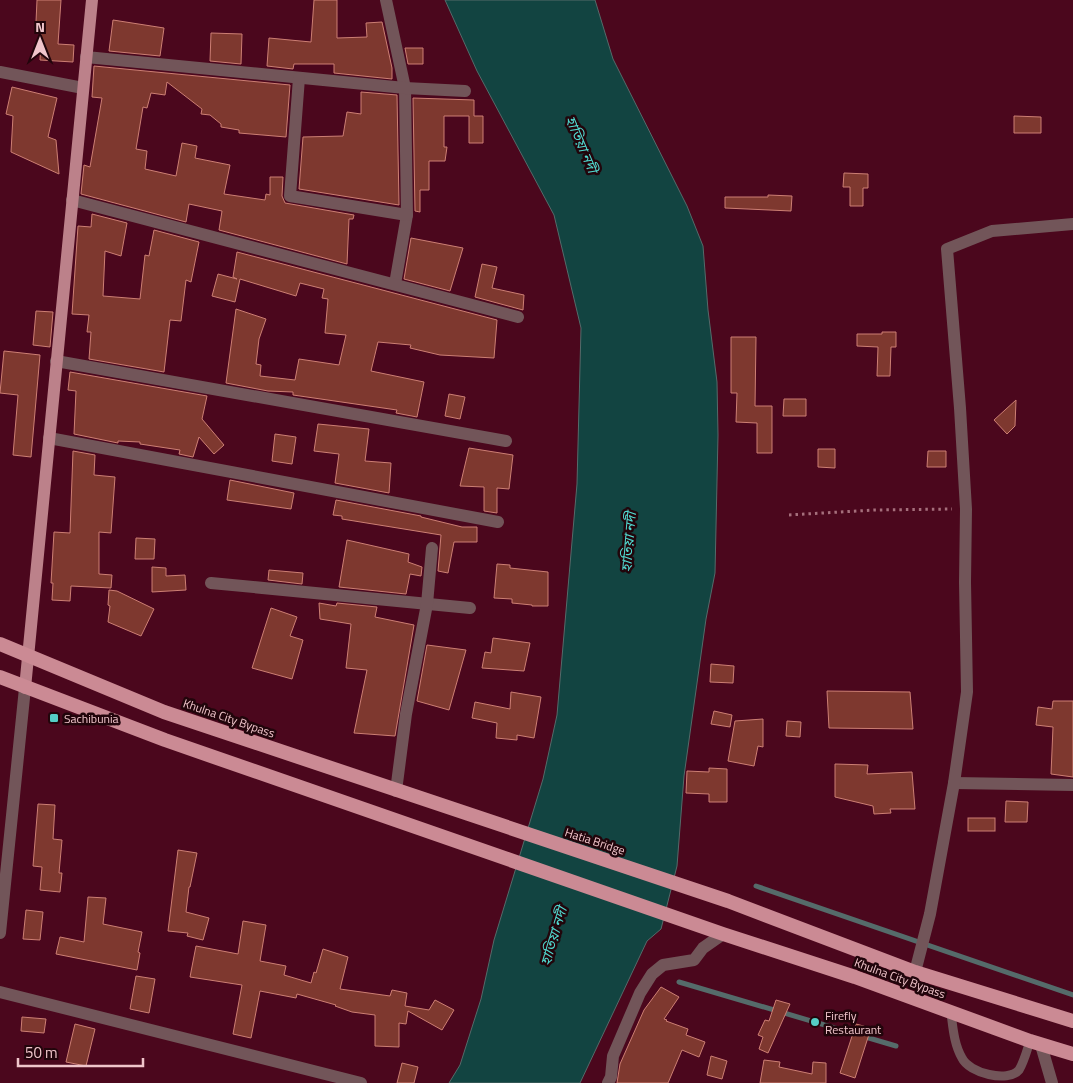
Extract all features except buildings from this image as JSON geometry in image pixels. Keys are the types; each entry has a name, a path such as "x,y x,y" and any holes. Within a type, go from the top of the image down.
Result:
{"highway":[{"name":"Khulna City Bypass","path":"0,644 164,712 452,809"},
{"path":"0,677 165,740 720,933"},
{"name":"Hatia Bridge","path":"452,809 728,901"},
{"name":"Khulna City Bypass","path":"728,901 915,972 1073,1021"},
{"name":"Khulna City Bypass","path":"720,933 855,978 1036,1043 1073,1054"}],"main road":[{"path":"25,688 92,0"}],"street":[{"path":"386,0 405,88 407,215 395,284"},
{"path":"86,57 405,88 465,92"},
{"path":"0,72 83,88"},
{"path":"299,78 290,196 407,215"},
{"path":"72,200 518,317"},
{"path":"915,972 930,914 954,783 967,692 964,582 966,509 947,249 992,231 1073,224"},
{"path":"56,361 506,441"},
{"path":"49,438 498,522"},
{"path":"396,791 406,714 427,604 432,548"},
{"path":"211,583 470,608"},
{"path":"0,933 25,688"},
{"path":"954,783 1073,785"},
{"path":"608,1083 611,1078 613,1056 640,993 652,974 662,965 694,960 703,948 720,933"},
{"path":"0,992 361,1083"},
{"path":"1036,1043 1052,1083"}],"lane":[{"path":"951,1013 955,1039 962,1058 967,1066 979,1073 991,1077 1012,1077 1019,1071 1036,1043"}],"path":[{"path":"789,515 874,510 966,509"}],"water":[{"name":"হাতিয়া নদী","path":"445,0 595,0 613,59 687,206 703,246 708,310 717,382 718,435 715,573 706,619 684,776 677,866 661,929 647,941 580,1083 449,1083 460,1065 481,999 494,940 543,779 557,715 577,484 581,328 554,215 477,71"}],"waterway":[{"path":"756,886 1073,995"},
{"path":"679,982 896,1046"}],"place":[{"name":"Sachibunia","path":"54,718"},
{"name":"Firefly Restaurant","path":"815,1022"}]}
